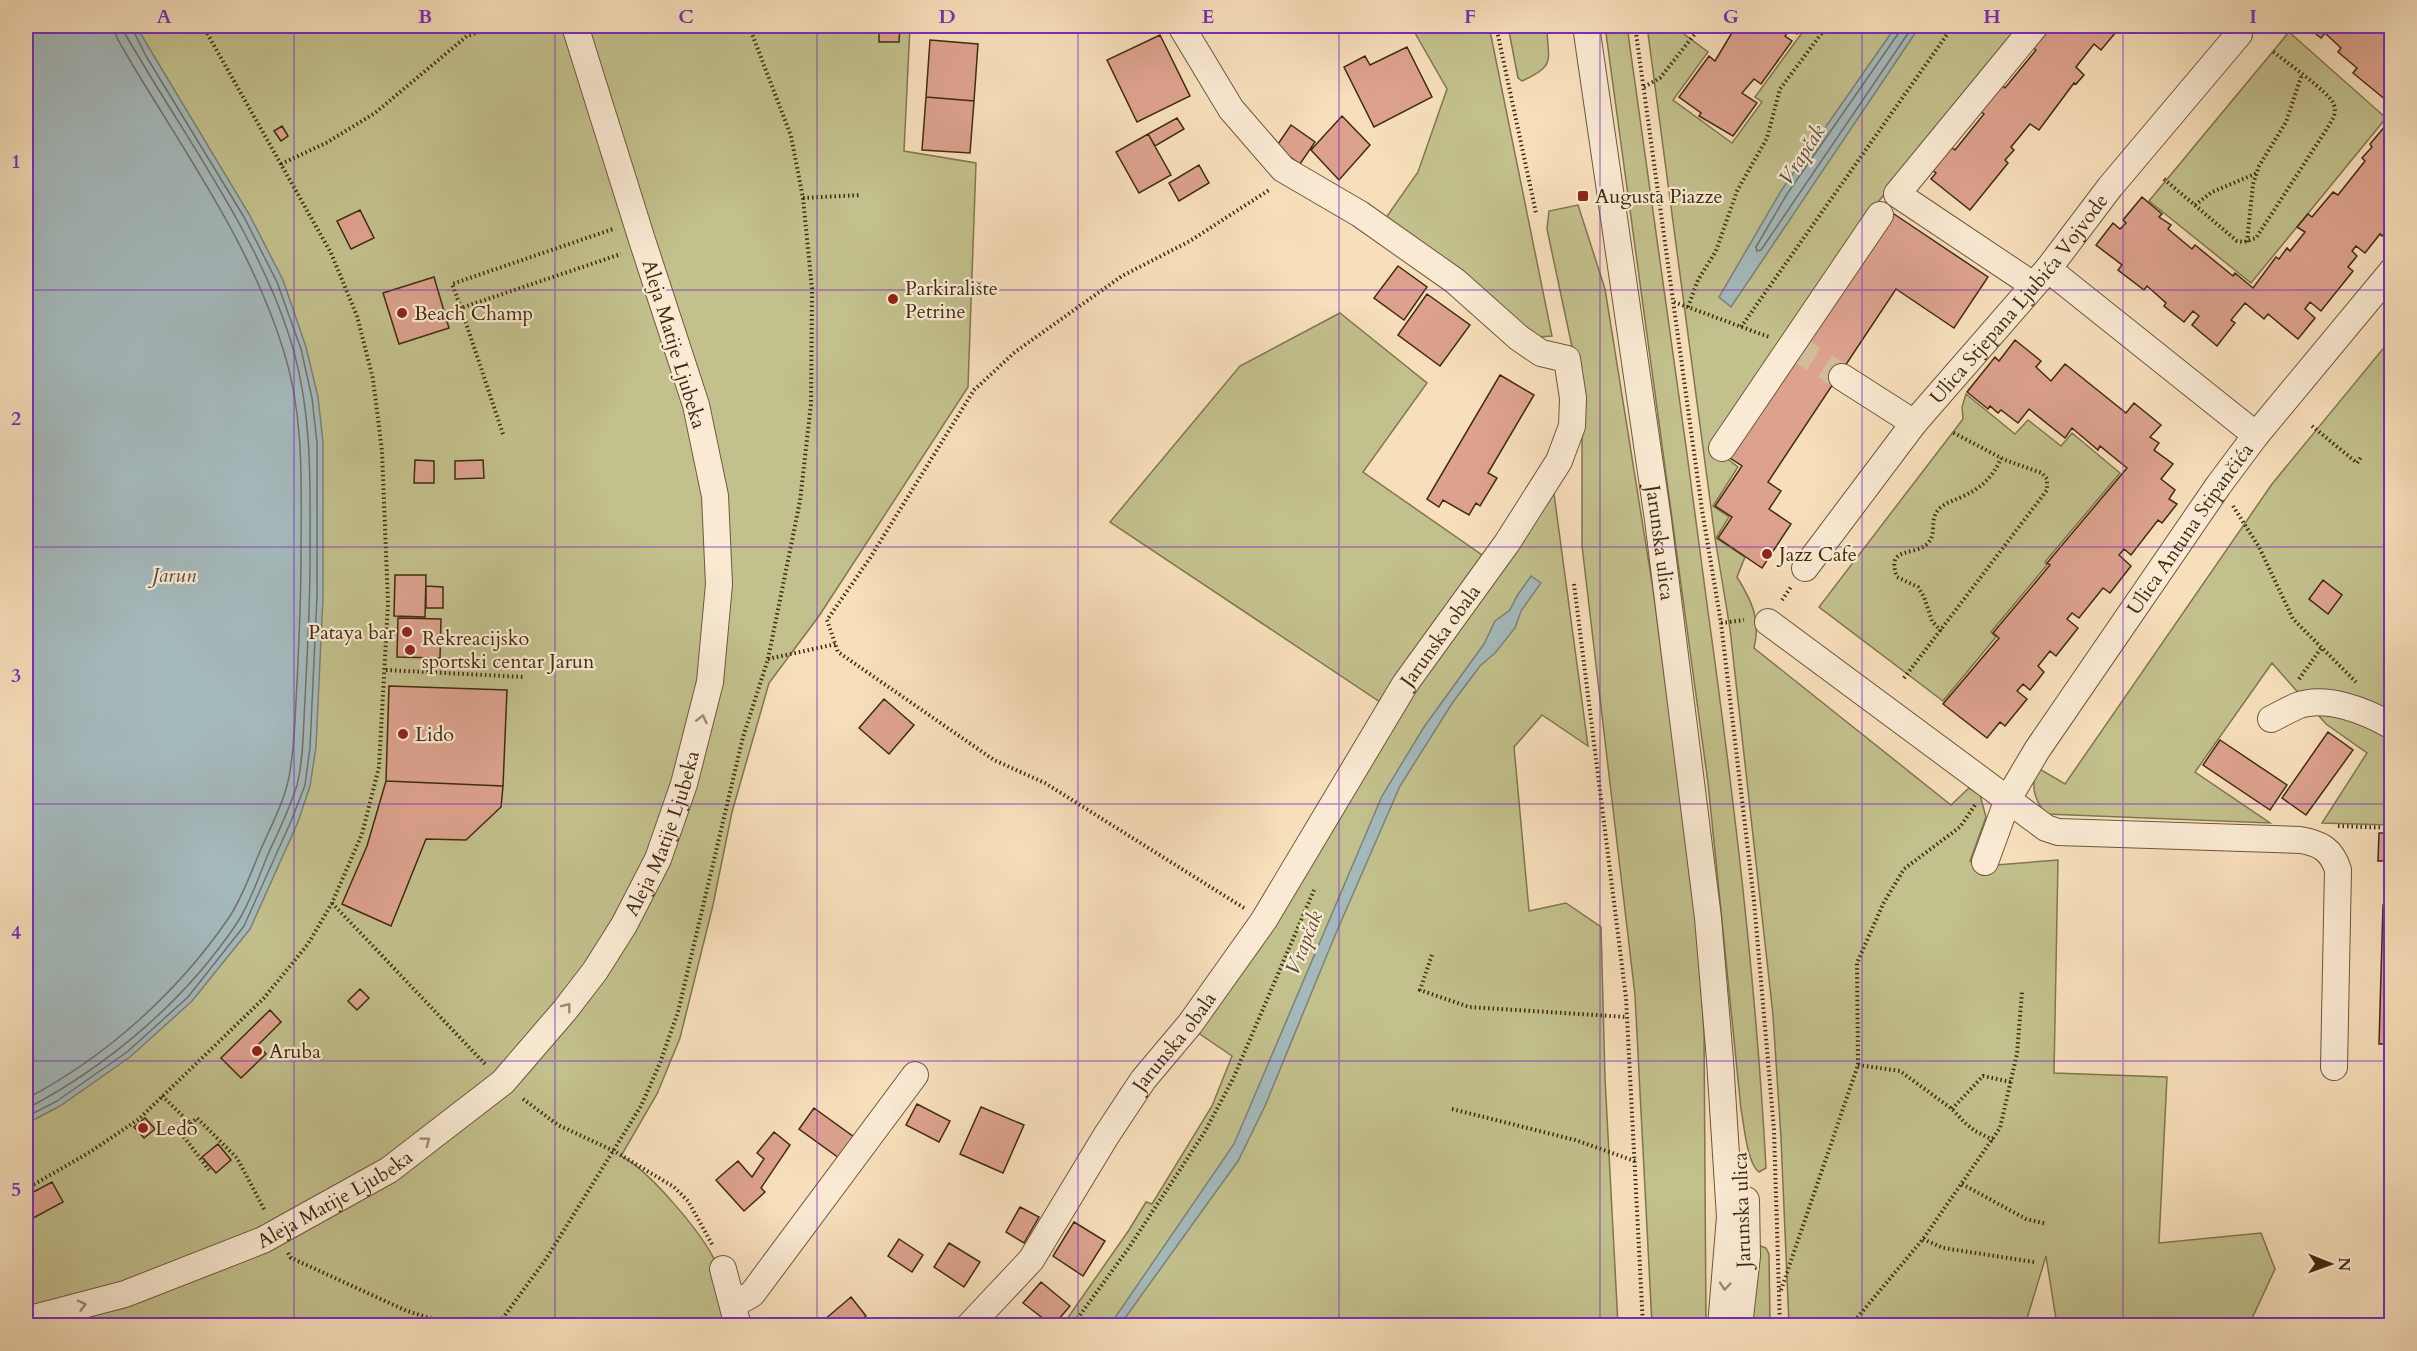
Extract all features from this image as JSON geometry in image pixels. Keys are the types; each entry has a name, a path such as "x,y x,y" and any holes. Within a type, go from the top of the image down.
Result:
{"street":[{"name":"Aleja Matije Ljubeka","path":"26,1320 125,1294 263,1240 388,1170 503,1082 595,971 624,925 658,859 684,784 710,682 719,584 715,496 696,405 575,26"},
{"name":"Jarunska obala","path":"969,1326 1030,1260 1143,1080 1190,1024 1264,920 1405,684 1507,543 1559,461 1572,426 1573,398 1567,359 1541,353 1519,338 1455,281 1360,214 1282,170 1231,109 1181,26"},
{"name":"Jarunska ulica","path":"1586,26 1658,520 1708,918 1730,1217 1721,1326"},
{"path":"2035,26 1897,194 2041,277 2256,435"},
{"name":"Ulica Stjepana Ljubića Vojvode","path":"1805,568 1914,423 2041,277 2110,187 2239,34"},
{"path":"1722,448 1880,215"},
{"name":"Ulica Antuna Stipančića","path":"1984,862 1999,793 2037,750 2218,486 2256,435 2391,271"},
{"path":"1842,377 1914,423"},
{"path":"1768,622 2046,828 2058,832 2300,840 2314,842 2330,852 2335,859 2337,870 2334,1067"},
{"path":"2271,719 2298,705 2320,703 2337,704 2384,722"},
{"name":"Jarunska ulica","path":"1720,1060 1734,1105 1745,1176 1747,1256 1739,1326"},
{"path":"735,1316 915,1075"},
{"path":"723,1269 735,1316"}],"path":[{"path":"26,1190 139,1119 264,998 308,944 332,903 362,834 379,767 388,603 382,451 373,380 357,316 332,253 203,26"},
{"path":"281,164 327,143 375,113 467,36 499,26"},
{"path":"1496,26 1536,213"},
{"path":"1635,26 1701,510 1721,623 1754,901 1774,1130 1780,1293 1779,1326"},
{"path":"1688,308 1698,280 1716,251 1737,191 1767,138 1780,89 1827,26"},
{"path":"1741,327 1953,26"},
{"path":"1644,87 1660,78 1698,30 1708,29"},
{"path":"2164,179 2237,241 2247,242 2256,238 2334,116 2334,102 2330,97 2271,50"},
{"path":"2247,242 2253,184 2257,172 2286,122 2302,74"},
{"path":"1264,920 1045,783 994,760 838,652 827,620 870,558 974,390 1015,352 1122,276 1190,241 1269,191 1282,170"},
{"path":"2195,205 2212,192 2257,172"},
{"path":"803,198 861,195"},
{"path":"503,434 452,284 636,220"},
{"path":"461,308 644,246"},
{"path":"1674,302 1792,345"},
{"path":"2312,426 2357,463 2361,457"},
{"path":"1904,678 2047,490 2047,479 2042,473 2001,458 1952,432"},
{"path":"1941,631 1932,621 1918,587 1897,577 1894,569 1895,561 1901,553 1922,548 1929,543 1937,511 1988,481 2001,458"},
{"path":"2218,486 2259,547 2293,619 2367,693 2384,722"},
{"path":"1768,622 1805,568"},
{"path":"1574,584 1627,1017 1643,1326"},
{"path":"768,659 836,644"},
{"path":"386,670 524,677"},
{"path":"1780,1293 1858,1065 1857,963 1883,904 1904,869 1960,827 1982,794 1999,793"},
{"path":"1072,1326 1128,1249 1204,1133 1233,1079 1315,888"},
{"path":"332,903 486,1065"},
{"path":"1432,955 1419,990 1469,1007 1627,1017"},
{"path":"1854,1326 1857,1318 1923,1239 2000,1128 2017,1054 2022,992"},
{"path":"1858,1065 1900,1071 1952,1109 1964,1122 1993,1140"},
{"path":"1952,1109 1983,1076 2010,1082"},
{"path":"517,1095 558,1125 614,1151 674,1187 687,1201 699,1220 723,1269"},
{"path":"162,1096 191,1124"},
{"path":"1452,1109 1575,1140 1635,1161"},
{"path":"209,1170 181,1133 197,1118 237,1158 269,1218"},
{"path":"1962,1184 2026,1218 2047,1224"},
{"path":"1923,1239 1943,1248 2034,1262"},
{"path":"291,1258 407,1311 455,1326"}],"shaded area":[{"name":"Rekreacijsko sportski centar Jarun","path":"26,26 910,26 904,151 976,163 968,387 819,616 769,683 732,812 713,905 680,1038 657,1094 621,1156 633,1163 660,1188 700,1236 722,1278 732,1325 26,1325"},
{"path":"1411,26 1489,26 1552,336 1538,337 1383,222 1418,172 1447,89"},
{"path":"1508,26 1547,26 1549,54 1546,66 1522,81 1518,78"},
{"path":"1605,26 1627,26 1726,745 1750,956 1762,1097 1766,1168 1759,1172 1749,1153 1741,1109 1708,783"},
{"path":"1647,26 1690,26 1684,34 1708,52 1673,100 1732,143 1762,102 1755,97 1807,26 2022,26 1874,207 1713,448 1738,467 1713,506 1729,517 1716,538 1745,557 1737,577 1754,611 1756,638 1754,648 1951,805 1969,788 1980,795 1986,817 1970,861 1983,866 2058,860 2054,1073 2167,1077 2159,1243 2261,1233 2275,1269 2249,1325 2057,1325 2046,1256 2025,1325 1789,1325 1773,1015 1730,629 1715,538"},
{"path":"2289,32 2386,118 2251,283 2149,201"},
{"path":"1578,205 1605,289 1653,589 1697,923 1704,1032 1706,1325 1652,1325 1635,995 1582,546 1582,415 1575,361 1547,229 1549,211"},
{"path":"1340,313 1427,383 1363,472 1482,555 1380,702 1110,522 1240,366"},
{"path":"2391,339 2391,825 2322,823 2367,753 2326,724 2272,663 2195,772 2270,823 2046,814 2034,792 2034,781 2038,768 2065,784 2272,484"},
{"path":"1966,394 2015,434 2028,420 2061,446 2072,433 2120,473 2045,562 2047,565 1991,632 1996,637 1943,701 1819,607 1963,419 1962,407"},
{"path":"1548,493 1554,494 1588,746 1542,715 1514,747 1529,911 1566,903 1601,927 1605,1078 1618,1325 1062,1326 1146,1202 1152,1204 1212,1106 1232,1056 1194,1030 1334,812"},
{"path":"1758,1245 1766,1248 1769,1254 1770,1325 1749,1326"}],"water":[{"name":"Jarun","path":"26,26 136,26 249,214 283,280 306,347 318,397 323,442 323,597 316,747 310,786 298,822 250,929 192,1001 130,1057 60,1106 26,1124"},
{"path":"1896,26 1920,26 1731,307 1719,297 1781,191"},
{"path":"1531,576 1541,583 1521,611 1515,628 1495,653 1480,666 1453,702 1400,786 1336,933 1265,1106 1238,1161 1120,1325 1110,1325 1234,1144 1382,796 1424,727 1484,644 1495,621 1510,610"}],"building":[{"path":"879,26 900,26 899,42 879,42"},
{"path":"1736,26 1803,26 1797,34 1790,29 1785,36 1792,41 1761,84 1754,79 1742,93 1757,103 1733,136 1699,116 1701,113 1679,97 1709,56 1715,61"},
{"path":"2048,26 2121,26 2101,50 2094,44 2076,67 2084,75 2076,84 2074,83 2039,130 2030,124 2011,147 2014,150 2005,160 2008,163 1970,210 1931,179 1936,173 1932,170 1951,147 1955,150 1984,114 1978,110 2000,83 2005,88 2036,50 2031,46"},
{"path":"2306,26 2392,26 2388,33 2392,35 2392,105 2353,73 2357,68 2338,52 2341,48 2325,33 2321,38"},
{"path":"1160,35 1190,96 1137,122 1107,60"},
{"path":"930,40 978,44 974,101 926,97"},
{"path":"1407,47 1432,97 1374,127 1344,67 1365,56 1370,65"},
{"path":"926,97 974,101 970,153 922,150"},
{"path":"1342,116 1370,145 1339,180 1311,150"},
{"path":"1177,118 1184,129 1155,146 1148,134"},
{"path":"2392,118 2392,225 2382,236 2380,234 2365,253 2356,246 2352,251 2357,256 2348,267 2353,271 2321,311 2310,302 2305,309 2315,318 2298,339 2268,314 2264,319 2245,303 2231,320 2235,323 2217,346 2192,325 2199,316 2193,311 2184,322 2164,306 2166,303 2147,286 2144,290 2118,270 2122,265 2096,245 2113,223 2120,229 2126,223 2123,220 2142,197 2162,214 2159,217 2171,225 2168,229 2192,249 2195,245 2233,276 2235,273 2253,288 2276,257 2279,259 2287,248 2290,251 2305,232 2297,227 2308,214 2312,217 2333,192 2338,195 2365,161 2362,158 2372,147 2370,144"},
{"path":"1291,125 1315,142 1300,164 1276,147"},
{"path":"282,126 288,136 281,141 274,131"},
{"path":"1148,134 1171,175 1139,193 1116,152"},
{"path":"1199,165 1209,183 1179,201 1169,183"},
{"path":"360,210 374,238 351,249 337,221"},
{"path":"1894,214 1988,277 1954,328 1896,289 1768,482 1781,491 1769,509 1791,524 1762,568 1718,538 1732,517 1715,506 1742,466 1730,458"},
{"path":"1398,266 1427,287 1404,320 1374,298"},
{"path":"434,277 449,328 399,344 383,293"},
{"path":"1427,294 1470,325 1440,366 1398,335"},
{"path":"2015,340 2041,361 2036,367 2051,381 2065,364 2126,413 2134,403 2161,425 2150,437 2159,443 2154,450 2173,464 2161,479 2175,490 2169,499 2177,504 2162,523 2158,520 2131,555 2124,549 2119,555 2131,566 2110,593 2103,588 2079,618 2072,613 2067,619 2078,628 2056,656 2050,651 2038,666 2044,672 2030,690 2023,684 2017,691 2027,699 2005,726 2000,722 1987,738 1943,704 1999,638 1993,633 2050,565 2047,563 2127,468 2100,446 2098,450 2072,428 2065,438 2029,409 2018,423 2001,410 1998,413 1990,406 1988,409 1967,392 1995,357 1999,361"},
{"path":"1500,375 1534,395 1488,473 1497,478 1480,506 1476,503 1469,515 1443,500 1439,507 1427,499"},
{"path":"415,460 434,461 434,483 414,483"},
{"path":"483,460 484,478 455,479 455,461"},
{"path":"395,575 426,575 425,617 394,616"},
{"path":"2323,580 2342,595 2328,614 2309,599"},
{"path":"426,586 443,587 443,608 426,608"},
{"path":"398,618 441,619 440,658 397,657"},
{"path":"389,686 507,690 503,786 386,781"},
{"path":"884,699 914,725 889,754 859,728"},
{"path":"2328,732 2353,750 2306,815 2282,798"},
{"path":"2220,740 2287,785 2270,810 2203,765"},
{"path":"386,781 503,786 501,807 466,840 426,839 391,926 342,904 367,846"},
{"path":"2379,833 2392,833 2392,1044 2379,1044 2383,905 2389,905 2390,861 2378,861"},
{"path":"360,989 369,998 357,1010 348,1001"},
{"path":"270,1010 281,1022 258,1045 266,1054 241,1078 221,1058"},
{"path":"917,1104 950,1121 939,1142 906,1125"},
{"path":"981,1107 1024,1125 1003,1173 960,1154"},
{"path":"814,1108 854,1137 839,1158 799,1129"},
{"path":"145,1118 155,1129 144,1138 134,1127"},
{"path":"774,1132 790,1145 761,1188 765,1192 744,1211 716,1180 738,1161 752,1177 764,1159 757,1153"},
{"path":"218,1144 231,1160 216,1173 202,1157"},
{"path":"52,1182 63,1202 26,1222 26,1196"},
{"path":"1020,1207 1039,1217 1024,1243 1006,1232"},
{"path":"1074,1222 1105,1241 1083,1276 1053,1256"},
{"path":"899,1239 923,1255 912,1272 888,1256"},
{"path":"949,1243 980,1262 964,1287 934,1267"},
{"path":"1041,1282 1070,1306 1053,1326 1023,1303"},
{"path":"851,1297 866,1316 854,1326 817,1326"}],"tunnel":[{"path":"1792,345 1842,377"}],"place":[{"name":"Augusta Piazze","path":"1583,196"},
{"name":"Parkiralište Petrine","path":"893,299"},
{"name":"Beach Champ","path":"402,313"},
{"name":"Jazz Cafe","path":"1767,554"},
{"name":"Pataya bar","path":"407,632"},
{"name":"Rekreacijsko sportski centar Jarun","path":"410,650"},
{"name":"Lido","path":"403,734"},
{"name":"Aruba","path":"257,1051"},
{"name":"Ledo","path":"143,1128"}],"water label":[{"name":"Vrapčak","path":"1802,155"},
{"name":"Vrapčak","path":"1304,943"}]}
